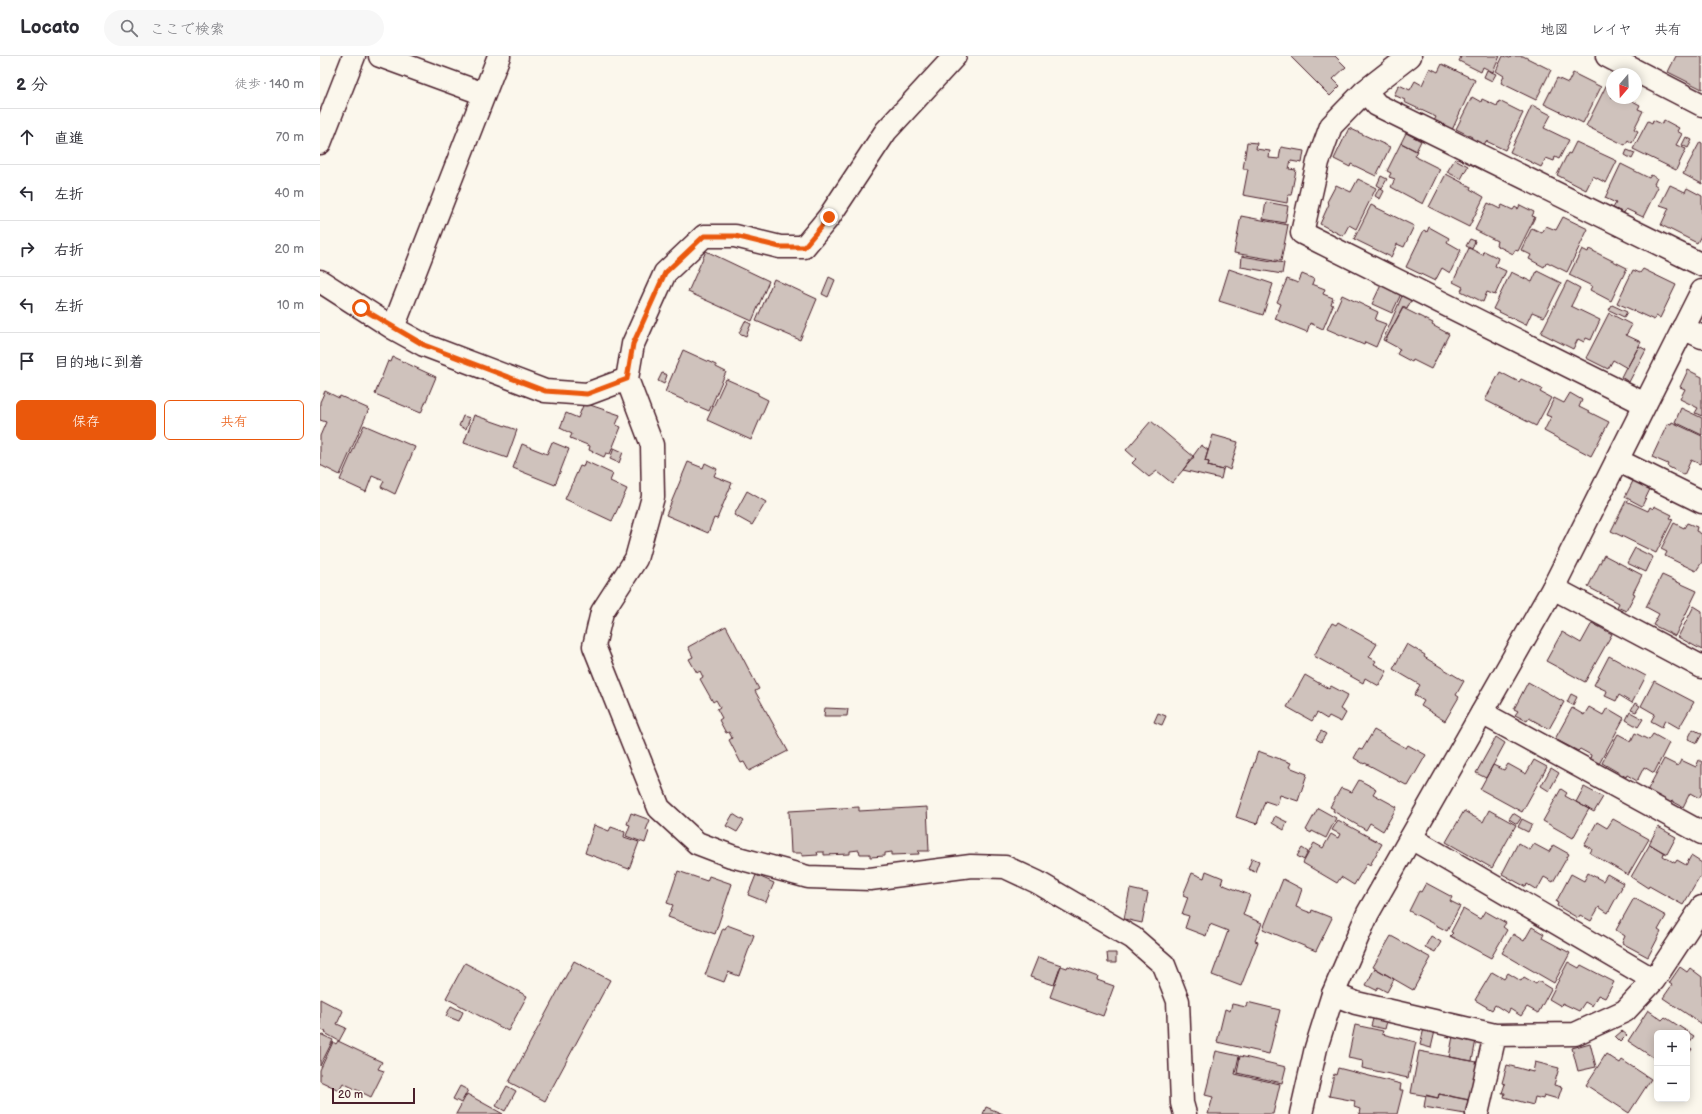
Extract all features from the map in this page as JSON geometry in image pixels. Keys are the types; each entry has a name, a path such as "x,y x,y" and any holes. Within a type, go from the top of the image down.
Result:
{"street":[{"path":"320,142 327,104 354,56"},
{"path":"380,56 484,94"},
{"path":"393,328 500,56"},
{"path":"955,56 886,131 829,217 804,247 780,247 735,236 704,236 665,273 633,344 627,379 652,445 653,497 636,559 602,612 594,646 659,808 697,843 731,856 808,877 870,879 970,866 1005,867 1037,882 1133,938 1164,965 1178,1001 1182,1103 1185,1114"},
{"path":"1410,56 1365,91 1331,126 1318,162 1302,233 1644,404"},
{"path":"1607,56 1702,105"},
{"path":"1365,91 1377,105 1702,265"},
{"path":"320,281 393,328 424,345 545,391 587,394 627,379"},
{"path":"1301,1114 1316,1048 1333,994 1368,913 1553,588 1644,404 1693,333 1702,291"},
{"path":"1617,460 1702,502"},
{"path":"1553,588 1702,667"},
{"path":"1482,713 1702,833"},
{"path":"1411,838 1654,980"},
{"path":"1333,994 1356,1003 1495,1035 1575,1034 1625,1011 1654,980 1702,907"},
{"path":"1477,1114 1495,1035"}],"building":[{"path":"1335,56 1346,67 1333,79 1340,86 1330,96 1291,57"},
{"path":"1459,56 1500,56 1493,72 1483,67 1481,72 1459,61 1461,57"},
{"path":"1503,56 1510,58 1512,56 1523,56 1551,70 1536,100 1501,83 1504,76 1496,71"},
{"path":"1676,56 1702,56 1702,89 1668,72"},
{"path":"1442,64 1475,80 1452,130 1434,121 1436,117 1404,102 1405,100 1394,95 1399,85 1410,90 1415,81 1422,85 1430,68 1438,72"},
{"path":"1487,70 1496,74 1492,81 1484,77"},
{"path":"1573,73 1601,87 1583,123 1544,104 1557,78 1568,83"},
{"path":"1606,86 1606,104 1638,104 1640,105 1638,109 1643,111 1634,129 1638,131 1632,143 1628,140 1625,145 1586,126"},
{"path":"1472,97 1481,102 1482,99 1497,106 1499,101 1523,113 1505,150 1486,141 1484,145 1471,139 1472,137 1456,129"},
{"path":"1532,105 1551,115 1544,128 1569,140 1559,159 1555,157 1554,161 1546,158 1541,167 1510,152"},
{"path":"1653,120 1662,124 1664,120 1679,128 1677,131 1682,134 1676,145 1686,149 1676,170 1633,149 1648,121 1652,123"},
{"path":"1349,128 1390,147 1376,176 1351,164 1350,167 1334,159"},
{"path":"1406,133 1421,141 1416,151 1401,143"},
{"path":"1686,137 1692,140 1688,148 1682,145"},
{"path":"1247,142 1257,143 1256,149 1270,151 1269,158 1279,159 1281,147 1304,151 1302,163 1291,161 1289,169 1296,170 1291,195 1288,195 1287,203 1243,195 1248,169 1243,169"},
{"path":"1576,142 1617,161 1606,183 1593,176 1586,190 1557,175 1568,153 1570,154"},
{"path":"1700,142 1702,143 1702,184 1683,174"},
{"path":"1401,143 1417,151 1414,156 1440,169 1423,204 1391,187 1395,179 1389,177 1391,173 1387,171"},
{"path":"1627,150 1635,153 1632,159 1625,155"},
{"path":"1455,159 1468,166 1461,179 1447,172"},
{"path":"1621,164 1649,178 1651,175 1657,178 1654,184 1658,187 1643,217 1626,209 1624,213 1613,208 1616,203 1605,198"},
{"path":"1446,174 1471,187 1470,189 1484,197 1469,227 1429,207"},
{"path":"1381,176 1387,179 1382,188 1377,185"},
{"path":"1358,179 1376,188 1356,229 1349,225 1343,236 1320,224 1329,204 1327,202 1336,185 1351,192"},
{"path":"1670,185 1685,192 1687,188 1702,196 1702,234 1697,243 1661,225 1669,208 1660,205"},
{"path":"1379,188 1384,191 1380,199 1375,196"},
{"path":"1266,202 1288,206 1285,223 1263,219"},
{"path":"1488,203 1500,209 1502,205 1513,210 1515,207 1518,209 1520,205 1534,212 1532,216 1535,217 1518,251 1515,250 1513,254 1496,245 1497,241 1475,230"},
{"path":"1371,205 1414,226 1404,247 1397,244 1391,257 1354,239"},
{"path":"1241,216 1288,225 1281,261 1234,253"},
{"path":"1563,217 1588,229 1567,272 1547,262 1544,267 1529,259 1531,255 1521,250 1532,228 1542,233 1546,226 1556,230"},
{"path":"1429,227 1449,238 1447,242 1461,250 1450,273 1442,268 1435,281 1406,267 1424,230 1427,232"},
{"path":"1470,239 1475,241 1472,249 1466,246"},
{"path":"1469,248 1483,255 1484,251 1498,258 1495,266 1506,271 1495,295 1487,292 1483,302 1461,291 1463,287 1453,282"},
{"path":"1582,249 1588,252 1589,249 1627,268 1611,301 1590,290 1592,286 1569,275"},
{"path":"706,251 769,281 752,321 688,292"},
{"path":"1242,256 1284,263 1282,274 1241,267"},
{"path":"1229,269 1273,284 1263,315 1219,301"},
{"path":"1643,269 1676,285 1660,318 1656,316 1654,320 1617,303 1633,270 1640,273"},
{"path":"1537,271 1561,283 1544,317 1532,312 1526,325 1493,309 1511,272 1532,282"},
{"path":"1302,274 1314,279 1312,284 1325,289 1323,294 1333,298 1331,304 1333,305 1323,329 1310,323 1307,332 1275,319 1281,304 1277,302 1287,279 1298,283"},
{"path":"829,277 835,280 828,297 822,294"},
{"path":"774,279 817,299 800,340 756,321"},
{"path":"1567,281 1580,288 1571,306 1600,320 1591,340 1586,338 1584,342 1578,339 1573,349 1541,333"},
{"path":"1381,285 1401,294 1392,313 1372,304"},
{"path":"1342,295 1378,312 1375,320 1386,324 1376,347 1365,342 1364,345 1327,329"},
{"path":"1402,296 1411,300 1407,309 1403,307 1385,341 1383,340"},
{"path":"1612,305 1627,312 1624,317 1609,310"},
{"path":"1403,308 1433,323 1432,325 1449,334 1431,369 1413,360 1412,362 1397,354 1400,349 1385,341"},
{"path":"1609,313 1632,325 1626,335 1641,342 1627,368 1613,360 1608,369 1586,358"},
{"path":"745,321 751,324 746,336 739,333"},
{"path":"1639,346 1646,350 1629,382 1621,377"},
{"path":"683,350 716,365 716,367 726,372 709,411 665,392"},
{"path":"393,357 436,377 421,413 375,394 388,361 391,362"},
{"path":"1688,370 1702,377 1702,416 1695,413 1698,408 1680,399 1685,389 1680,387"},
{"path":"1500,372 1519,382 1521,379 1542,389 1540,392 1551,398 1536,426 1485,400"},
{"path":"662,373 667,375 664,384 658,381"},
{"path":"726,379 758,393 758,395 768,400 751,440 707,420"},
{"path":"325,391 369,409 340,475 320,465 320,436 326,422 320,420 320,402"},
{"path":"1570,393 1582,400 1579,407 1609,422 1591,456 1544,431 1551,417 1546,415 1554,398 1564,403"},
{"path":"584,403 620,415 616,425 621,427 610,454 606,453 604,457 589,450 590,446 570,438 572,434 560,428 566,413 578,418"},
{"path":"1681,408 1702,418 1702,435 1675,422"},
{"path":"474,415 517,430 507,458 464,443"},
{"path":"463,416 470,418 466,429 459,426"},
{"path":"1151,421 1194,457 1172,483 1157,471 1149,477 1132,463 1136,459 1126,450"},
{"path":"1672,422 1702,436 1702,459 1700,464 1691,460 1684,475 1667,466 1668,464 1652,457 1668,423 1671,424"},
{"path":"364,425 415,447 395,494 381,487 384,481 372,476 366,492 340,480"},
{"path":"1213,435 1238,442 1230,470 1224,467 1223,470 1208,466 1209,462 1205,461"},
{"path":"552,442 569,449 555,485 513,468 522,444 547,454"},
{"path":"1201,445 1208,450 1205,461 1209,462 1208,466 1223,470 1221,479 1183,470"},
{"path":"614,448 623,452 619,463 610,459"},
{"path":"585,461 613,474 610,481 627,489 612,521 565,499 580,466 583,467"},
{"path":"688,462 703,468 705,463 717,469 714,476 732,483 717,519 714,518 708,533 666,515"},
{"path":"1634,479 1651,487 1642,506 1625,497"},
{"path":"747,491 766,502 752,525 734,515"},
{"path":"1626,501 1648,511 1650,507 1653,509 1654,506 1672,515 1670,518 1673,519 1656,553 1611,531"},
{"path":"1674,523 1684,528 1687,523 1697,527 1696,531 1702,534 1702,562 1696,571 1665,556 1667,552 1661,549"},
{"path":"1635,548 1653,557 1646,572 1627,563"},
{"path":"1604,555 1642,575 1633,593 1635,594 1626,611 1617,607 1619,603 1588,587"},
{"path":"1662,575 1697,591 1675,636 1653,625 1659,614 1646,607"},
{"path":"1694,606 1702,611 1702,650 1678,637"},
{"path":"1338,622 1377,644 1369,657 1376,661 1374,664 1387,671 1379,686 1365,678 1363,683 1314,656 1332,623 1336,625"},
{"path":"1592,623 1612,634 1585,682 1546,661 1562,632 1581,643"},
{"path":"726,626 759,689 755,691 788,751 749,771 744,762 741,763 729,740 732,738 729,732 726,733 719,720 722,718 717,709 720,707 716,700 713,702 700,679 703,677 700,671 697,673 689,659 693,657 688,647"},
{"path":"1407,644 1425,655 1424,657 1464,681 1456,695 1459,697 1445,721 1421,706 1424,701 1414,695 1420,685 1393,669"},
{"path":"1609,656 1646,676 1632,703 1619,695 1616,701 1605,696 1607,691 1594,685"},
{"path":"1305,675 1329,689 1331,686 1348,695 1340,709 1346,713 1341,722 1329,716 1327,719 1317,713 1312,721 1287,707"},
{"path":"1654,681 1694,702 1679,728 1665,720 1662,727 1651,721 1655,714 1641,706"},
{"path":"1528,682 1564,702 1549,729 1529,718 1527,721 1515,715 1518,711 1514,709"},
{"path":"1571,694 1577,697 1573,705 1567,702"},
{"path":"1635,703 1640,706 1636,712 1631,710"},
{"path":"1589,707 1603,715 1607,708 1624,718 1599,764 1590,759 1591,755 1580,749 1578,751 1555,739 1572,708 1584,715"},
{"path":"825,708 848,709 847,716 824,716"},
{"path":"1630,712 1643,719 1638,727 1626,720"},
{"path":"1158,713 1166,716 1162,725 1154,722"},
{"path":"1693,729 1702,734 1697,743 1688,739"},
{"path":"1374,730 1406,748 1408,745 1426,755 1408,786 1354,758 1359,749 1362,750"},
{"path":"1321,731 1326,734 1321,742 1316,739"},
{"path":"1635,733 1649,740 1653,734 1669,743 1654,773 1644,767 1637,781 1627,775 1626,777 1602,763 1618,734 1631,741"},
{"path":"1496,737 1505,743 1486,778 1476,773"},
{"path":"1258,751 1291,763 1289,767 1307,774 1298,801 1280,795 1277,805 1265,801 1257,824 1236,817"},
{"path":"1664,759 1678,766 1681,760 1696,767 1699,760 1702,762 1702,793 1699,798 1690,793 1683,807 1672,801 1670,803 1647,791"},
{"path":"1534,760 1547,767 1522,812 1480,789 1493,765 1504,770 1508,764 1526,774"},
{"path":"1551,768 1559,773 1549,791 1541,786"},
{"path":"1359,780 1376,789 1373,794 1397,807 1383,831 1370,823 1366,830 1333,811 1334,809 1330,807 1341,788 1352,792"},
{"path":"1584,787 1603,797 1594,812 1576,802"},
{"path":"1561,789 1567,793 1565,796 1589,809 1573,838 1543,821"},
{"path":"859,807 859,811 927,807 929,851 918,851 919,854 892,855 892,852 885,853 885,856 870,857 870,854 860,854 859,850 850,851 850,854 824,855 824,852 817,852 818,855 802,856 802,853 791,853 789,811"},
{"path":"1318,808 1336,818 1326,838 1312,831 1311,833 1306,830"},
{"path":"1489,810 1516,825 1492,868 1446,842 1464,811 1483,822"},
{"path":"631,813 650,820 646,830 649,831 645,843 626,836 630,825 627,824"},
{"path":"1513,813 1521,818 1517,824 1509,819"},
{"path":"733,814 744,821 737,832 726,826"},
{"path":"1275,816 1287,822 1284,830 1272,823"},
{"path":"1522,819 1532,824 1528,832 1518,827"},
{"path":"1613,819 1649,839 1628,875 1590,853 1592,849 1584,845 1597,822 1607,828"},
{"path":"1338,820 1382,844 1370,865 1367,863 1354,885 1341,877 1337,883 1303,863 1314,843 1323,848 1331,834 1338,838 1340,834 1332,830"},
{"path":"594,825 609,831 611,827 625,832 624,837 639,842 629,869 585,853"},
{"path":"1658,827 1676,837 1667,854 1649,844"},
{"path":"1518,843 1530,850 1534,844 1549,852 1553,845 1569,854 1553,882 1544,877 1537,890 1527,884 1526,887 1502,874"},
{"path":"1650,844 1664,853 1663,856 1675,863 1677,860 1686,865 1691,856 1702,863 1702,879 1700,877 1683,905 1649,886 1648,888 1631,877"},
{"path":"1302,848 1308,852 1304,860 1297,856"},
{"path":"1252,858 1259,861 1255,872 1248,869"},
{"path":"678,871 707,881 709,876 732,884 715,934 668,917 673,905 667,903"},
{"path":"1206,871 1223,878 1221,884 1250,895 1243,915 1262,923 1255,941 1258,942 1241,986 1212,975 1228,931 1210,924 1206,936 1185,928 1189,916 1182,914 1188,897 1183,895 1192,873 1204,878"},
{"path":"1588,873 1603,881 1607,874 1623,883 1608,913 1599,907 1591,921 1580,915 1578,918 1557,906 1558,903 1556,902 1571,874 1584,881"},
{"path":"756,875 774,883 766,902 748,895"},
{"path":"1283,879 1302,889 1296,907 1311,913 1312,910 1332,918 1316,951 1263,929"},
{"path":"1426,883 1452,897 1450,901 1460,906 1447,931 1409,911 1419,891 1421,892"},
{"path":"1130,889 1148,893 1142,923 1124,919"},
{"path":"1634,898 1666,916 1658,930 1661,932 1648,957 1622,943 1625,936 1616,930"},
{"path":"1463,909 1480,919 1485,911 1506,923 1503,927 1507,930 1491,958 1450,936 1453,933 1451,932"},
{"path":"727,925 754,935 739,976 728,972 724,982 705,975 723,928 725,929"},
{"path":"1532,927 1544,934 1542,938 1570,953 1554,983 1502,953 1513,934 1524,941"},
{"path":"1391,936 1431,958 1413,990 1373,967"},
{"path":"1431,936 1441,942 1435,952 1425,947"},
{"path":"1107,953 1116,953 1116,963 1108,963"},
{"path":"1038,957 1061,965 1054,985 1030,977"},
{"path":"574,961 610,980 545,1101 509,1082"},
{"path":"1568,962 1579,968 1581,965 1614,982 1605,998 1598,995 1592,1006 1585,1002 1579,1011 1562,1003 1561,1006 1549,999"},
{"path":"465,963 527,996 508,1031 446,998"},
{"path":"1061,966 1067,968 1068,966 1098,977 1097,980 1114,986 1103,1016 1050,997"},
{"path":"1680,967 1687,972 1690,968 1702,977 1702,1024 1663,998 1672,985 1669,983"},
{"path":"1375,968 1394,979 1387,992 1378,987 1376,990 1366,985"},
{"path":"1492,972 1504,979 1508,973 1521,981 1524,977 1536,984 1538,981 1551,989 1538,1013 1527,1007 1521,1016 1510,1009 1508,1013 1495,1005 1492,1010 1475,1000"},
{"path":"320,999 343,1011 337,1024 346,1028 339,1041 320,1029"},
{"path":"1247,1002 1280,1010 1269,1054 1217,1042 1225,1009 1230,1011 1232,1004 1246,1007"},
{"path":"451,1006 463,1012 459,1021 446,1016"},
{"path":"1648,1010 1662,1020 1665,1017 1685,1030 1654,1030 1654,1058 1628,1041"},
{"path":"1373,1019 1387,1021 1385,1029 1371,1026"},
{"path":"1355,1025 1383,1031 1382,1034 1416,1042 1408,1078 1362,1068 1363,1061 1348,1058"},
{"path":"1424,1028 1435,1031 1431,1048 1420,1045"},
{"path":"1622,1031 1627,1035 1620,1042 1615,1037"},
{"path":"1690,1033 1694,1036 1690,1042"},
{"path":"320,1034 333,1040 320,1066"},
{"path":"1453,1036 1476,1040 1472,1061 1449,1057"},
{"path":"338,1041 382,1062 378,1069 384,1071 371,1097 343,1083 339,1090 320,1081 320,1070 333,1042 336,1044"},
{"path":"1590,1043 1596,1067 1578,1071 1572,1048"},
{"path":"1216,1051 1239,1056 1235,1074 1280,1084 1273,1114 1208,1114 1213,1097 1205,1095"},
{"path":"1419,1051 1477,1062 1470,1100 1439,1094 1438,1098 1411,1093"},
{"path":"1606,1054 1620,1063 1622,1060 1651,1079 1629,1113 1586,1085"},
{"path":"1240,1056 1286,1067 1282,1083 1237,1073"},
{"path":"1535,1062 1559,1068 1554,1085 1562,1087 1558,1099 1544,1095 1543,1099 1535,1097 1533,1105 1504,1097 1505,1093 1502,1093 1505,1084 1502,1083 1507,1065 1533,1072"},
{"path":"1338,1068 1401,1084 1400,1090 1403,1090 1397,1114 1359,1114 1360,1109 1354,1107 1355,1101 1329,1096 1334,1074 1336,1075"},
{"path":"460,1086 468,1090 461,1103 453,1099"},
{"path":"507,1086 516,1091 505,1111 496,1106"},
{"path":"467,1094 503,1114 456,1114"},
{"path":"1439,1094 1468,1100 1465,1114 1424,1107 1426,1095 1438,1098"},
{"path":"986,1107 1003,1114 983,1114"}],"route":[{"path":"361,308 424,345 545,391 587,394 627,379 633,344 665,273 704,236 735,236 780,247 804,247 829,217"}]}
